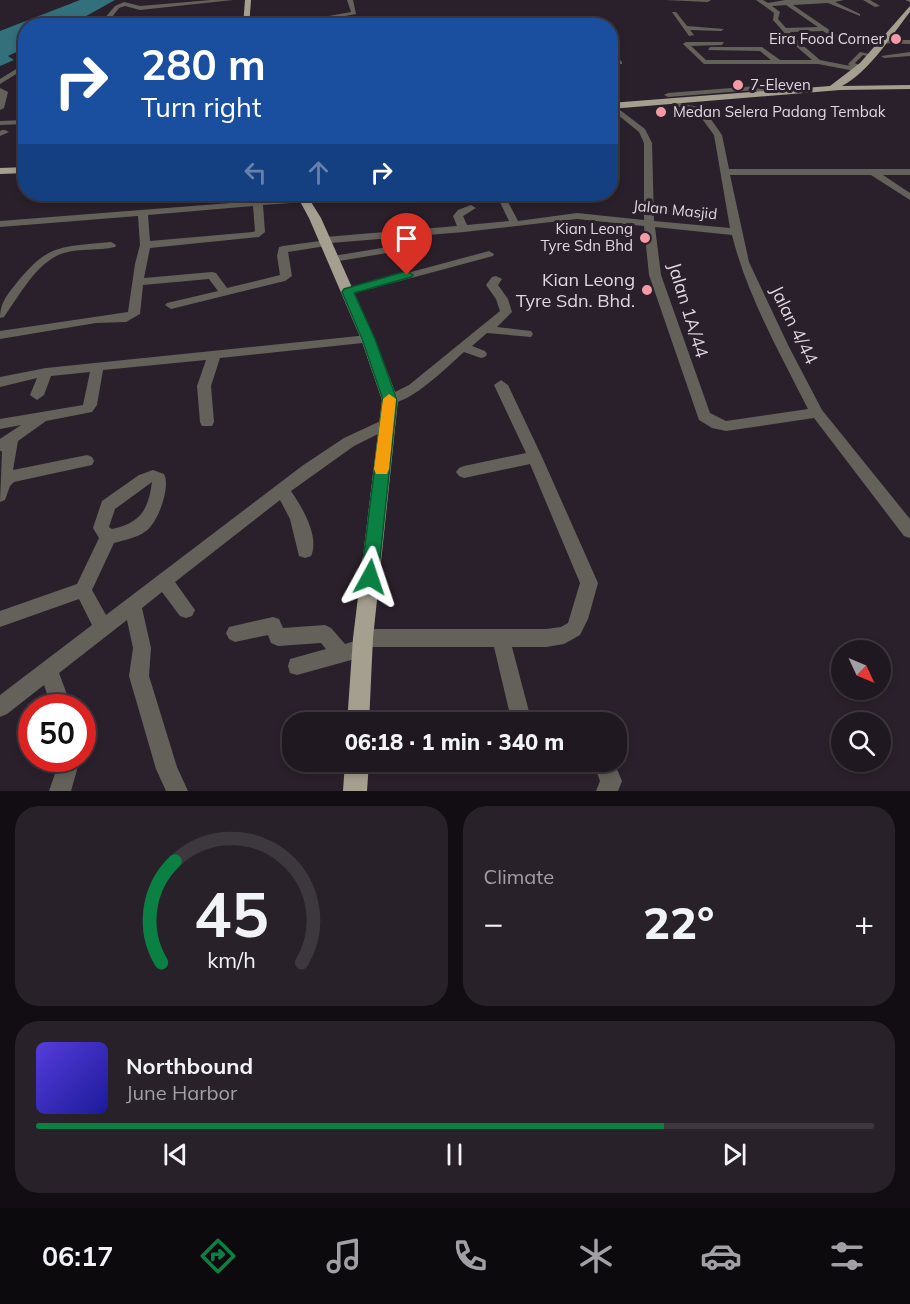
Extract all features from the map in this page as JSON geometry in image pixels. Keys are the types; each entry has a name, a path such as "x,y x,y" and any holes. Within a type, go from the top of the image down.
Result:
{"main road":[{"path":"247,18 248,0"},
{"path":"849,85 880,42 910,8"},
{"path":"675,103 720,94 813,92 849,85 873,88"},
{"path":"618,106 873,88 910,88"},
{"path":"0,171 18,170"},
{"path":"305,201 368,339 390,400 362,643 359,712"},
{"path":"355,791 356,772"}],"street":[{"path":"108,18 120,5 140,8 230,0"},
{"path":"325,18 354,13 350,0"},
{"path":"669,1 708,0"},
{"path":"759,0 777,12 775,19 784,30 818,62"},
{"path":"781,0 838,38 796,42"},
{"path":"768,4 842,0"},
{"path":"866,0 878,6"},
{"path":"828,1 858,15"},
{"path":"674,13 695,42"},
{"path":"680,21 713,22"},
{"path":"685,28 722,36"},
{"path":"784,30 823,29"},
{"path":"690,34 722,36"},
{"path":"722,36 686,44 704,62 818,62 860,69"},
{"path":"880,42 910,42"},
{"path":"690,49 762,49 778,62"},
{"path":"884,56 910,54"},
{"path":"0,82 18,70"},
{"path":"0,90 4,92 0,108"},
{"path":"675,103 700,110 702,104 712,101"},
{"name":"Jalan 1A/44","path":"618,110 642,131 648,143 649,222 655,274 704,416 717,424 726,426 817,413"},
{"name":"Jalan 4/44","path":"700,110 718,135 736,232 744,262 783,347 817,413 910,531"},
{"path":"0,123 18,122"},
{"path":"726,172 910,172"},
{"path":"873,172 910,197"},
{"path":"0,224 258,205 278,201"},
{"path":"504,201 515,224"},
{"path":"146,245 252,236 260,233 258,205"},
{"path":"464,229 458,216 461,212 471,208"},
{"path":"0,335 96,319 126,318 134,314 146,245 143,214"},
{"name":"Jalan Masjid","path":"225,293 286,276 281,252 285,248 325,242 577,216 736,232"},
{"path":"333,259 425,244"},
{"path":"0,314 38,266 54,253 111,245"},
{"path":"348,292 489,254"},
{"path":"138,282 212,275 225,293 171,305"},
{"path":"390,400 413,389 506,312 506,308 492,285 496,279"},
{"path":"489,328 527,333"},
{"path":"0,382 46,372 368,339"},
{"path":"463,347 482,354"},
{"path":"207,422 204,386 214,356"},
{"path":"0,424 82,411 89,407 97,368"},
{"path":"38,395 46,372"},
{"path":"297,666 341,654 362,643 546,638 569,633 579,619 588,583 535,457 501,385"},
{"path":"2,488 6,443 44,417"},
{"path":"0,707 330,454 387,423"},
{"path":"464,472 535,457"},
{"path":"2,488 13,476 87,461"},
{"path":"281,490 294,508 303,532 305,551"},
{"path":"0,619 83,590 108,537"},
{"path":"164,582 186,610"},
{"path":"83,590 103,628"},
{"path":"133,605 142,648 139,676 167,769 177,791"},
{"path":"235,633 273,625 278,637 322,633 330,638 341,654"},
{"path":"501,638 519,712"},
{"path":"49,671 57,694"},
{"path":"60,791 66,772"},
{"path":"607,772 611,782 607,791"}],"water":[{"path":"80,0 115,0 83,18 34,18"},
{"path":"18,24 18,51 8,56 14,60 0,66 0,31"}],"slow traffic":[{"path":"381,469 389,399"}],"place":[{"name":"Eira Food Corner","path":"896,39"},
{"name":"7-Eleven","path":"738,85"},
{"name":"Medan Selera Padang Tembak","path":"661,112"},
{"name":"Kian Leong Tyre Sdn Bhd","path":"645,238"},
{"name":"Kian Leong Tyre Sdn. Bhd.","path":"647,290"}],"route":[{"path":"370,577 390,400 348,292 407,275"}]}
